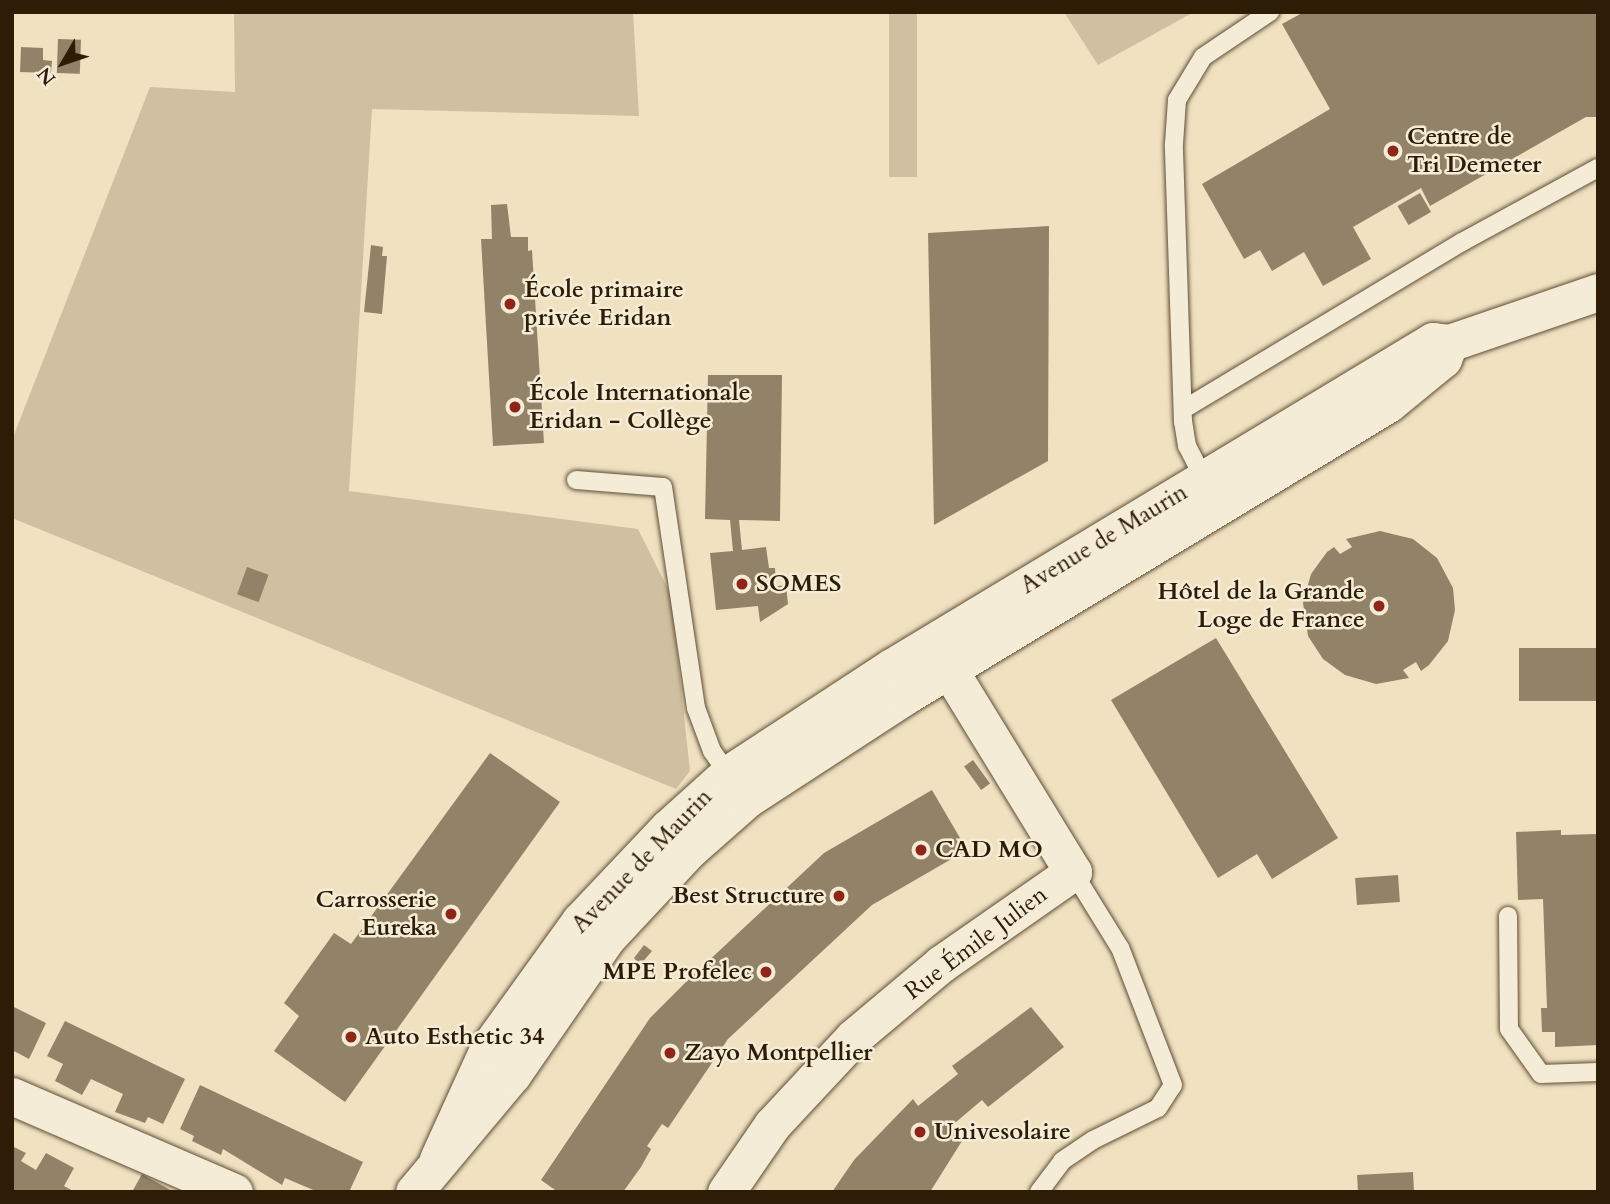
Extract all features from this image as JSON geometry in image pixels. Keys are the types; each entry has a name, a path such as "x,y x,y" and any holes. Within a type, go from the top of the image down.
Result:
{"street":[{"name":"Avenue de Maurin","path":"438,1159 489,1047 580,921 668,828 728,774 942,657 1213,492 1388,404 1443,359 1449,343 1598,292"},
{"name":"Avenue de Maurin","path":"414,1192 438,1159 512,1075 607,938 689,850 783,772 942,657"},
{"name":"Rue Émile Julien","path":"726,1192 772,1125 854,1037 942,964 1073,872 942,657"},
{"path":"12,1096 229,1191"}],"lane":[{"path":"1213,492 1187,446 1174,144 1177,100 1203,57 1270,12"},
{"path":"1184,409 1462,242 1598,168"},
{"path":"576,480 663,487 695,708 712,751 728,774"},
{"path":"1040,1192 1062,1161 1093,1140 1158,1108 1173,1085 1120,948 1073,872"},
{"path":"1507,916 1509,1029 1541,1074 1598,1072"}],"shaded area":[{"path":"234,12 633,12 639,116 372,109 349,491 638,529 671,595 690,771 676,789 12,518 12,440 150,87 235,92"},
{"path":"889,12 917,12 917,177 889,177"},
{"path":"1064,12 1194,12 1098,65"}],"building":[{"name":"Centre de Tri Demeter","path":"1304,12 1598,12 1598,117 1586,117 1430,206 1421,188 1353,227 1371,259 1323,286 1304,252 1272,271 1260,250 1244,259 1202,184 1330,109 1282,24"},
{"path":"58,39 81,40 80,74 57,73"},
{"path":"21,47 43,48 43,60 52,61 51,73 20,72"},
{"path":"1420,193 1431,212 1408,225 1397,206"},
{"path":"507,204 511,237 528,237 528,251 532,250 544,443 493,446 481,239 492,239 491,205"},
{"path":"1049,226 1048,461 934,525 928,233"},
{"path":"371,245 383,247 382,256 387,256 382,314 364,312"},
{"path":"708,375 782,375 780,521 739,520 742,550 766,547 769,568 775,568 776,582 770,583 771,587 786,585 788,604 760,622 758,606 716,610 710,553 733,551 730,520 705,519"},
{"name":"Hôtel de la Grande Loge de France","path":"1380,531 1413,539 1437,558 1453,588 1455,610 1448,641 1429,665 1421,671 1416,662 1403,670 1409,678 1376,684 1345,675 1323,659 1308,636 1303,603 1311,574 1327,552 1334,547 1340,554 1352,547 1346,539"},
{"path":"247,567 269,575 259,602 237,594"},
{"path":"1216,638 1338,838 1272,879 1257,854 1218,878 1111,700"},
{"path":"1519,648 1598,648 1598,701 1519,701"},
{"path":"490,753 560,802 345,1102 274,1051 299,1016 284,1003 334,933 351,944"},
{"path":"973,760 990,783 981,790 964,766"},
{"path":"932,790 967,850 872,905 728,1039 668,1128 662,1124 647,1146 651,1149 641,1167 623,1192 558,1192 541,1180 650,1018 688,980 824,853"},
{"path":"1561,830 1561,835 1598,834 1598,1045 1555,1047 1555,1032 1542,1032 1541,1008 1547,1008 1543,899 1518,900 1516,832"},
{"path":"1398,875 1400,902 1357,905 1355,878"},
{"path":"644,945 652,951 640,965 634,958"},
{"path":"12,1006 46,1023 29,1059 12,1050"},
{"path":"1031,1007 1064,1047 988,1107 982,1100 949,1128 962,1141 930,1192 832,1192 854,1160 913,1099 918,1106 958,1074 952,1066"},
{"path":"65,1021 185,1079 163,1124 148,1117 145,1123 115,1112 123,1094 91,1079 82,1095 55,1081 63,1064 47,1056"},
{"path":"200,1085 363,1162 349,1192 318,1192 285,1178 282,1185 223,1149 221,1155 192,1141 194,1136 180,1129"},
{"path":"12,1146 26,1153 21,1161 36,1170 46,1153 74,1168 64,1186 75,1192 12,1192"},
{"path":"1413,1172 1414,1192 1358,1192 1357,1175"},
{"path":"142,1174 174,1192 132,1192"}],"place":[{"name":"Centre de Tri Demeter","path":"1393,151"},
{"name":"École primaire privée Eridan","path":"510,304"},
{"name":"École Internationale Eridan - Collège","path":"515,407"},
{"name":"SOMES","path":"742,584"},
{"name":"Hôtel de la Grande Loge de France","path":"1379,606"},
{"name":"CAD MO","path":"921,850"},
{"name":"Best Structure","path":"839,896"},
{"name":"Carrosserie Eureka","path":"451,914"},
{"name":"MPE Profelec","path":"766,972"},
{"name":"Auto Esthetic 34","path":"351,1037"},
{"name":"Zayo Montpellier","path":"670,1053"},
{"name":"Univesolaire","path":"920,1132"}]}
